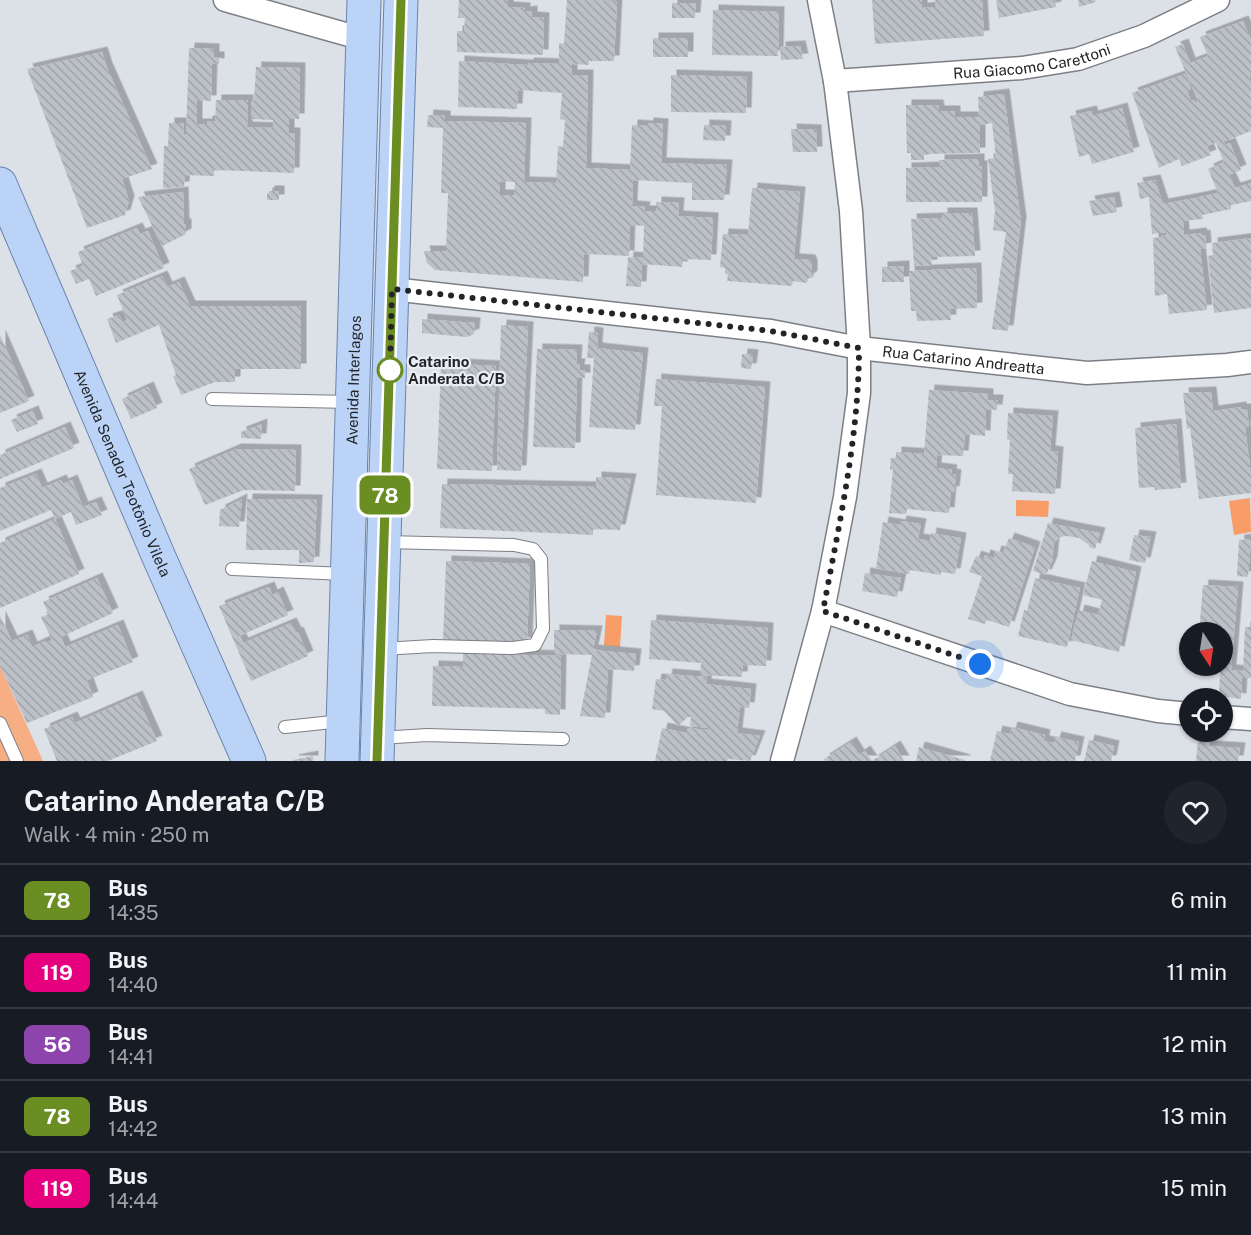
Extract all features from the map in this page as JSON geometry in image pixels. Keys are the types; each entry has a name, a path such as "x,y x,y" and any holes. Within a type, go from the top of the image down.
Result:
{"main road":[{"name":"Avenida Interlagos","path":"342,761 364,0"},
{"path":"377,750 401,0"},
{"name":"Avenida Senador Teotônio Vilela","path":"0,184 158,555 249,761"}],"street":[{"path":"225,0 363,39"},
{"path":"783,761 823,611 846,486 859,393 859,348 851,211 835,81 819,0"},
{"name":"Rua Giacomo Carettoni","path":"835,81 1022,69 1078,59 1144,36 1218,0"},
{"name":"Rua Catarino Andreatta","path":"392,289 771,331 859,348 1087,373 1251,362"},
{"path":"823,611 1070,694 1179,713"},
{"path":"1233,718 1251,719"}],"lane":[{"path":"212,399 352,402"},
{"path":"380,649 434,646 513,648 535,645 543,629 541,560 533,549 514,545 384,542"},
{"path":"232,569 347,574"},
{"path":"285,727 343,721"},
{"path":"0,723 17,761"},
{"path":"377,750 427,735 563,740"}],"shaded area":[{"path":"1250,498 1251,532 1234,535 1229,501"},
{"path":"1016,500 1049,501 1048,517 1016,516"},
{"path":"606,615 622,616 620,647 604,645"},
{"path":"0,666 43,761 0,761"}],"building":[{"path":"459,0 508,0 508,7 525,8 525,12 532,11 532,17 544,18 543,55 457,52 457,31 464,31 465,18 458,18"},
{"path":"567,0 617,1 614,61 589,61 589,65 572,64 572,75 588,75 586,168 630,170 632,125 648,126 648,123 663,124 661,163 727,165 724,200 692,200 692,183 633,180 632,206 645,207 644,211 656,211 656,202 679,203 678,216 713,218 711,260 683,259 682,267 642,264 641,287 626,286 628,257 643,258 644,226 630,225 629,256 584,254 583,282 435,270 427,263 424,251 446,251 448,193 441,193 443,128 427,127 428,115 445,116 445,121 526,123 524,182 556,183 558,146 563,147 565,120 560,119 562,93 518,90 517,109 458,107 459,61 528,65 528,63 559,64 559,43 564,44","holes":["500,181 515,182 514,195 500,195"]},
{"path":"872,0 922,0 922,8 936,7 935,0 982,0 984,36 875,44"},
{"path":"996,0 1055,0 1056,7 999,18"},
{"path":"1078,0 1095,0 1096,2 1079,7"},
{"path":"672,3 696,3 695,18 672,18"},
{"path":"713,10 779,12 778,56 712,55"},
{"path":"1243,21 1251,40 1249,80 1251,81 1251,131 1223,142 1225,145 1230,143 1241,170 1229,175 1235,188 1251,183 1251,201 1231,205 1231,209 1202,215 1203,219 1183,221 1184,235 1201,233 1202,236 1205,235 1206,248 1200,249 1207,310 1169,314 1167,294 1155,296 1153,238 1166,235 1166,232 1152,234 1149,197 1140,199 1137,183 1155,180 1163,204 1218,193 1208,169 1224,162 1216,143 1207,146 1211,155 1182,166 1179,159 1159,168 1132,93 1185,74 1191,89 1187,91 1191,101 1194,100 1195,103 1198,101 1175,47 1183,44 1190,63 1208,56 1200,37"},
{"path":"653,38 688,38 688,57 653,57"},
{"path":"800,46 803,59 781,60 780,47"},
{"path":"189,48 214,49 214,57 219,57 219,64 212,63 211,101 197,100 197,124 207,124 207,121 215,122 216,100 248,100 247,127 273,128 273,120 251,119 256,67 300,68 299,119 289,119 289,133 295,133 294,173 214,170 214,176 185,175 184,187 163,188 164,146 168,146 169,123 184,123 183,134 186,134"},
{"path":"102,52 152,169 122,179 129,201 125,215 87,228 27,69"},
{"path":"671,75 747,77 746,113 671,112"},
{"path":"1004,94 1021,222 1008,331 992,329 1006,232 993,230 995,211 988,159 996,158 992,123 980,125 980,153 924,154 924,160 911,160 911,153 907,153 906,119 906,105 938,105 939,111 955,111 955,117 979,117 978,97"},
{"path":"1122,108 1134,152 1092,164 1089,154 1079,157 1070,116 1091,111 1093,116"},
{"path":"704,125 726,126 725,141 703,140"},
{"path":"791,129 816,130 817,152 793,152"},
{"path":"979,159 979,166 982,166 982,202 906,202 906,168 939,167 939,160"},
{"path":"752,188 800,192 794,259 810,260 812,276 807,283 793,281 792,286 727,281 728,274 725,274 725,268 720,267 723,234 748,235"},
{"path":"269,191 279,191 279,200 267,200"},
{"path":"183,192 186,234 162,246 138,197"},
{"path":"1114,197 1117,212 1093,216 1089,201"},
{"path":"942,213 972,213 975,256 931,257 932,265 914,266 911,219 942,218"},
{"path":"137,228 140,234 148,231 164,268 96,296 89,279 76,284 70,271 83,266 78,252"},
{"path":"1251,238 1251,308 1214,313 1208,256 1213,255 1212,243"},
{"path":"904,266 904,282 882,282 882,267"},
{"path":"976,268 977,308 950,309 951,320 917,321 916,311 911,311 909,271"},
{"path":"162,276 167,287 179,282 190,306 301,306 301,369 235,369 235,382 215,382 181,395 173,376 176,375 159,325 116,343 107,319 119,315 123,323 127,320 117,295"},
{"path":"422,319 475,323 474,334 467,337 422,333"},
{"path":"501,325 528,327 521,471 497,470"},
{"path":"589,332 598,333 597,348 643,353 635,430 589,427 594,358 587,358"},
{"path":"0,335 29,401 0,413"},
{"path":"537,349 577,350 576,364 580,364 579,370 585,370 585,378 577,378 575,448 533,447"},
{"path":"742,354 753,355 751,369 741,368"},
{"path":"441,363 496,366 492,471 437,469"},
{"path":"656,379 765,387 756,503 656,495 662,406 654,406"},
{"path":"148,387 157,408 131,419 122,399"},
{"path":"929,390 988,394 988,400 998,400 997,410 986,409 985,436 965,434 963,456 937,455 936,468 952,470 951,474 956,475 954,492 951,491 949,513 907,509 906,514 889,513 893,469 890,470 891,458 896,458 896,452 924,454"},
{"path":"1211,392 1213,411 1241,407 1241,409 1247,409 1249,426 1245,427 1251,493 1199,499 1183,393"},
{"path":"33,411 38,424 17,432 11,420"},
{"path":"1008,413 1053,416 1050,451 1058,452 1055,494 1012,491 1013,474 1008,474 1010,440 1007,439"},
{"path":"262,424 261,439 241,438 241,432"},
{"path":"1176,424 1181,488 1155,490 1154,487 1139,488 1135,428"},
{"path":"65,427 74,448 0,479 0,455"},
{"path":"236,449 296,450 295,491 244,490 205,505 189,469"},
{"path":"36,474 42,488 61,480 63,484 72,480 83,507 96,502 102,515 76,525 71,512 55,519 51,510 0,531 0,488"},
{"path":"596,477 631,479 620,530 593,529 593,535 440,528 442,484 596,487"},
{"path":"242,499 239,527 219,526 220,510"},
{"path":"247,499 317,500 314,562 299,563 299,550 246,550"},
{"path":"55,519 79,574 0,608 0,543"},
{"path":"901,521 921,524 918,539 930,541 931,533 961,538 955,574 941,572 941,575 910,570 909,574 876,568 883,522 900,525"},
{"path":"1048,523 1100,533 1095,549 1079,538 1060,537 1054,543 1052,562 1046,575 1033,571"},
{"path":"1134,535 1151,537 1145,563 1129,560"},
{"path":"1009,538 1035,547 1009,627 987,620 985,624 968,619 982,576 969,572 976,556 984,559 985,555 994,558 996,551 1003,553"},
{"path":"1251,539 1248,577 1237,576 1239,540"},
{"path":"446,561 530,564 527,643 443,640"},
{"path":"1092,561 1136,572 1119,652 1071,640 1079,610 1098,615 1102,600 1083,595"},
{"path":"865,573 901,578 897,597 862,591"},
{"path":"97,578 113,613 61,637 65,647 118,625 133,662 87,680 93,697 27,723 0,666 0,616 12,641 27,635 32,647 45,641 46,643 52,640 41,617 49,614 43,602"},
{"path":"1035,578 1080,588 1067,647 1018,636"},
{"path":"1203,585 1238,587 1233,646 1233,622 1200,622"},
{"path":"269,587 272,595 278,592 288,615 239,636 243,643 291,623 296,633 298,632 308,656 251,681 219,606"},
{"path":"651,620 768,628 766,666 743,665 742,677 700,675 701,663 649,659"},
{"path":"1245,627 1251,627 1251,678 1242,678 1241,699 1233,698 1233,688 1219,688 1220,676 1233,676 1233,670 1243,671"},
{"path":"554,630 597,631 593,650 636,654 634,671 608,669 605,718 580,716 592,655 554,654"},
{"path":"463,653 561,656 560,715 545,714 545,709 432,706 433,666 463,667"},
{"path":"667,674 707,677 706,684 751,689 749,708 740,707 737,733 760,736 750,761 728,759 727,761 655,761 662,728 687,733 688,728 708,730 708,728 690,726 691,717 678,726 664,711 652,709 656,679 666,680"},
{"path":"137,696 157,741 108,761 57,761 44,729 72,717 75,723"},
{"path":"1012,727 1045,735 1044,741 1054,743 1056,737 1079,742 1075,761 990,761 997,731 1010,734"},
{"path":"1089,740 1114,746 1111,761 1084,761"},
{"path":"851,742 859,755 865,751 872,761 825,761 824,759"},
{"path":"1198,742 1210,742 1210,746 1240,748 1238,761 1196,761"},
{"path":"895,746 904,761 872,761"},
{"path":"919,747 965,760 965,761 916,761"},
{"path":"313,756 313,761 293,761 293,760"}],"bus line":[{"name":"78","path":"377,761 401,0"}],"place":[{"name":"Catarino Anderata C/B","path":"390,370"}],"route":[{"path":"390,370 392,289 771,331 859,348 859,393 845,497 823,611 980,664"}]}
